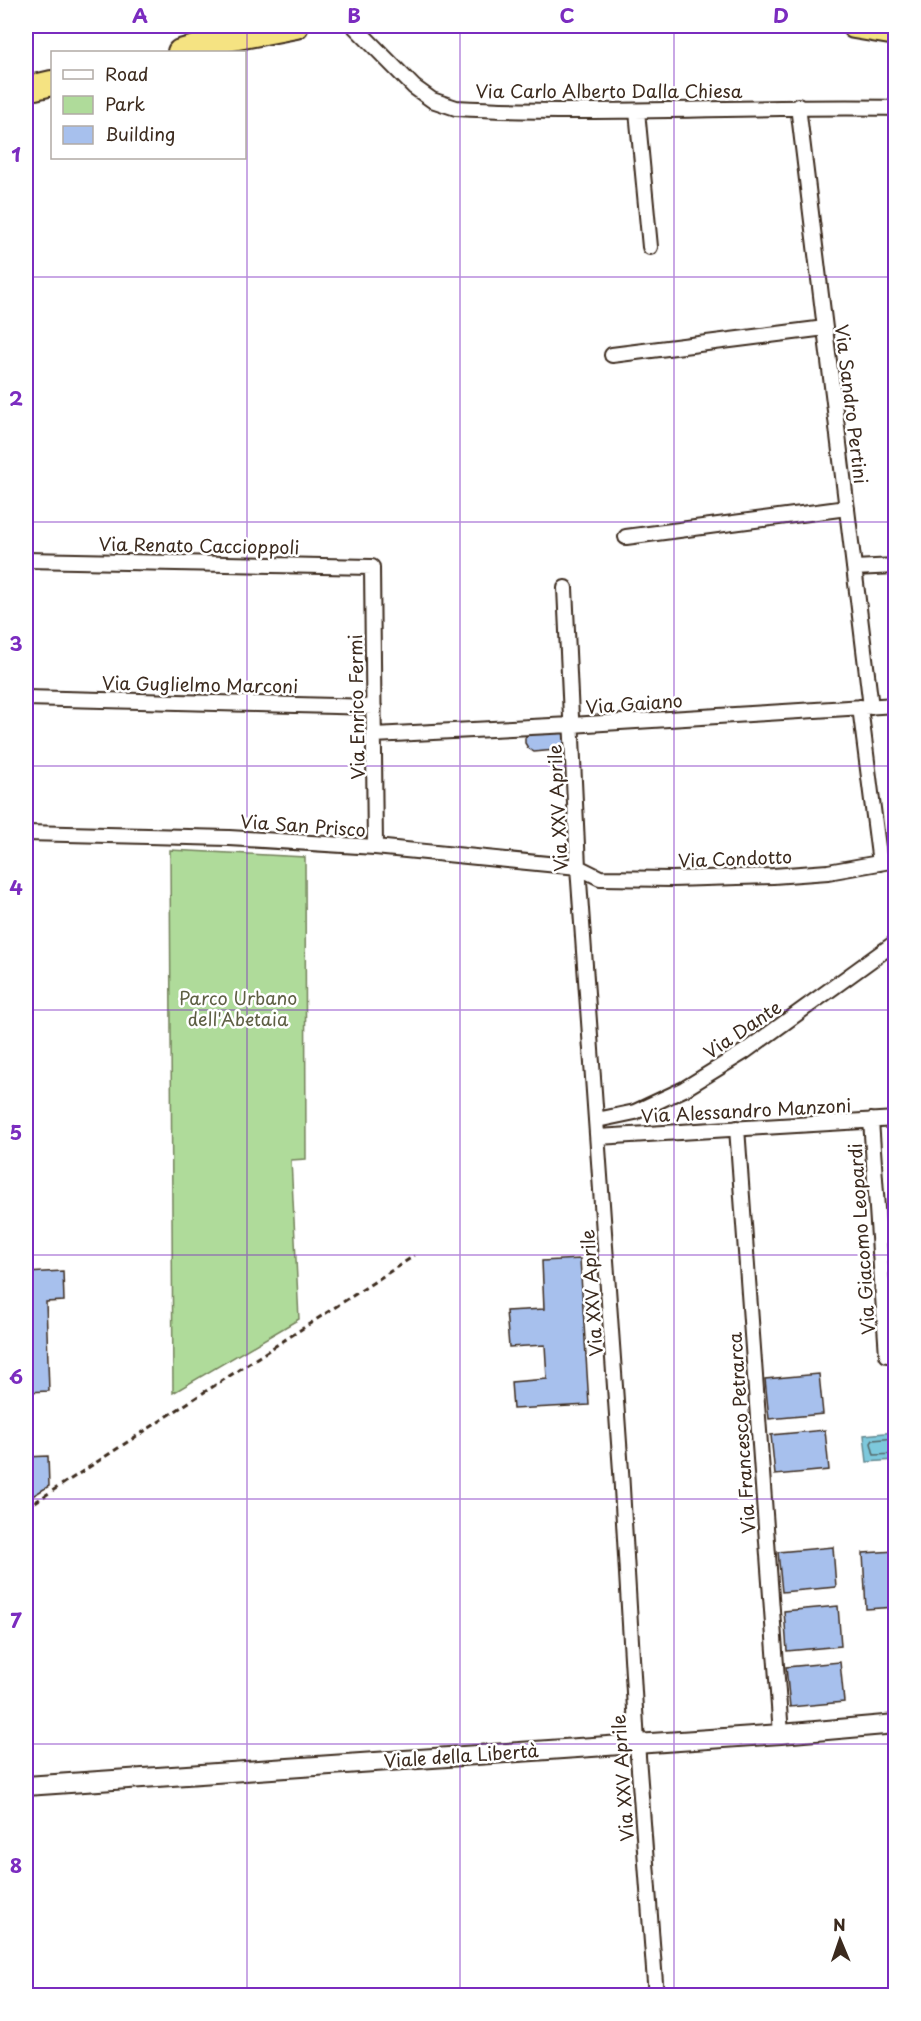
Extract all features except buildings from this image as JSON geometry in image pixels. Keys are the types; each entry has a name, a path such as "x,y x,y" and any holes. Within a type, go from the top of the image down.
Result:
{"highway":[{"path":"184,51 226,39 296,26"},
{"path":"854,26 896,33"},
{"path":"26,89 51,83"}],"street":[{"name":"Via Carlo Alberto Dalla Chiesa","path":"354,26 414,87 432,100 456,108 637,111 798,106 896,108"},
{"name":"Via Sandro Pertini","path":"798,106 854,568 880,863"},
{"path":"637,111 650,247"},
{"path":"612,356 825,328"},
{"path":"626,537 847,508"},
{"name":"Via Renato Caccioppoli","path":"26,560 372,567"},
{"path":"854,568 896,566"},
{"name":"Via Enrico Fermi","path":"372,567 375,847"},
{"name":"Via XXV Aprile","path":"565,588 578,867 656,1995"},
{"name":"Via Guglielmo Marconi","path":"26,698 374,707"},
{"name":"Via Gaiano","path":"374,735 896,705"},
{"name":"Via San Prisco","path":"26,832 229,838 375,847 578,867"},
{"name":"Via Condotto","path":"578,867 600,878 672,879 828,872 896,860"},
{"name":"Via Dante","path":"597,1120 635,1112 684,1089 744,1052 896,942"},
{"name":"Via Alessandro Manzoni","path":"598,1137 896,1119"},
{"name":"Via Giacomo Leopardi","path":"871,1120 886,1355"},
{"name":"Via Francesco Petrarca","path":"737,1128 781,1734"},
{"name":"Viale della Libertà","path":"26,1786 781,1734 896,1724"}],"path":[{"path":"26,1509 414,1256"}],"green space":[{"name":"Parco Urbano dell'Abetaia","path":"170,850 305,857 306,1159 291,1160 299,1319 173,1393"}],"water":[{"path":"895,1432 895,1460 867,1462 864,1435"}]}
